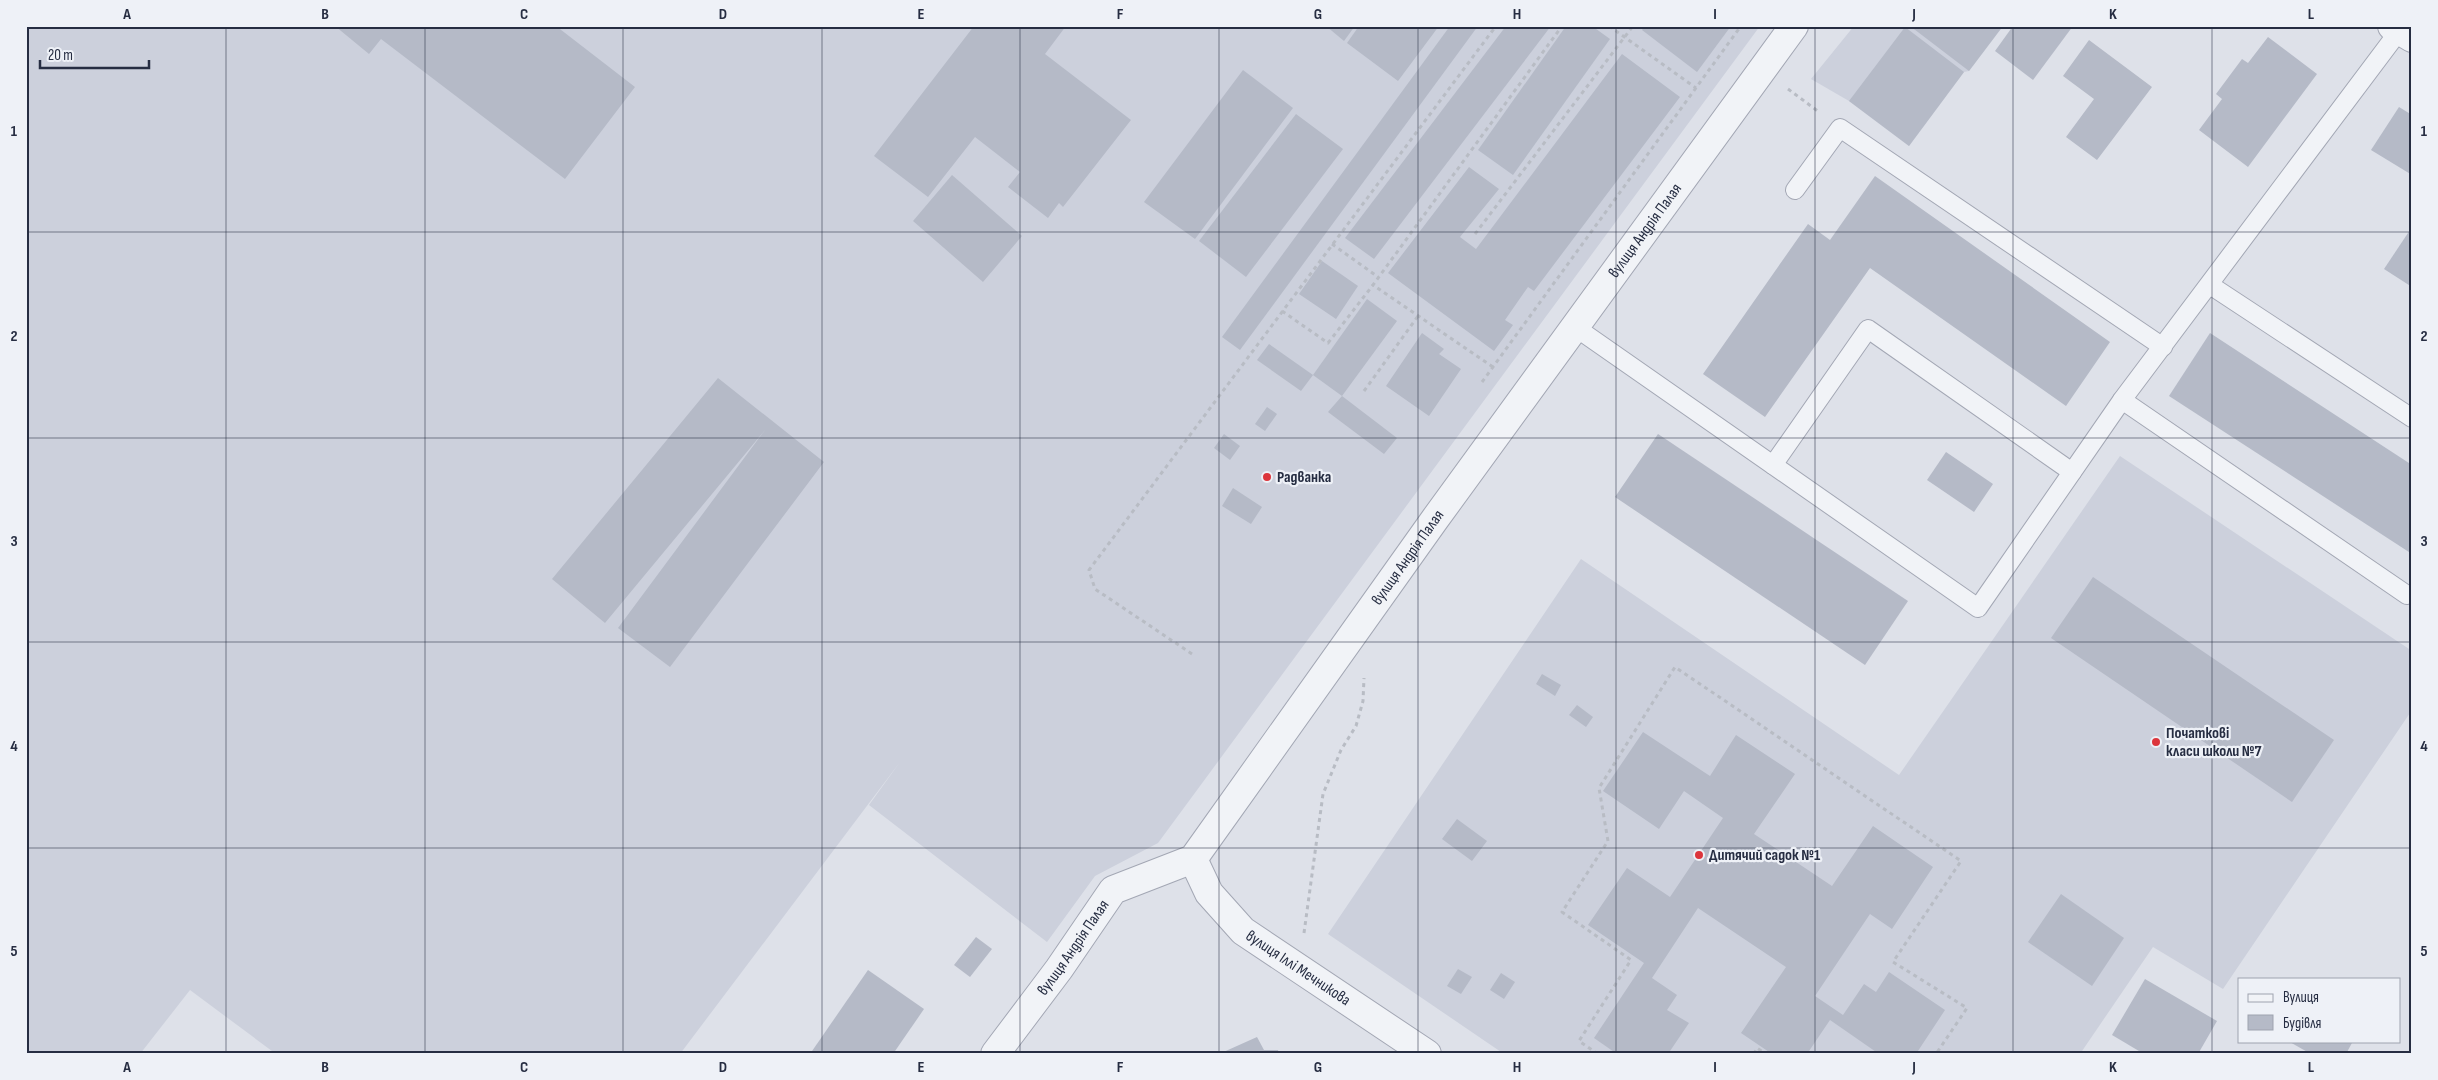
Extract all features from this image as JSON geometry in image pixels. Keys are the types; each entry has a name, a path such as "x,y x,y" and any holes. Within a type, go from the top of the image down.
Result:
{"street":[{"name":"вулиця Андрія Палая","path":"995,1054 1059,969 1113,890 1193,859 1434,519 1794,26"},
{"name":"вулиця Іллі Мечникова","path":"1193,859 1209,894 1243,931 1427,1054"}],"lane":[{"path":"1575,327 1978,608 2122,400 2401,32"},
{"path":"1795,190 1840,128 2163,347"},
{"path":"2210,285 2412,418"},
{"path":"1774,465 1868,329 2072,472"},
{"path":"2122,400 2407,595"}],"path":[{"path":"1192,654 1095,589 1089,570 1496,26"},
{"path":"1282,311 1328,343 1373,285 1562,26"},
{"path":"1609,26 1696,88"},
{"path":"1475,234 1633,26"},
{"path":"1482,382 1741,26"},
{"path":"1762,70 1840,128"},
{"path":"1332,244 1378,277"},
{"path":"1373,285 1493,367"},
{"path":"1364,391 1418,316"},
{"path":"1598,1054 1579,1041 1631,960 1562,912 1608,841 1599,788 1675,667 1961,861 1893,962 1967,1008 1936,1054"},
{"path":"1304,934 1323,794 1341,750 1356,726 1363,701 1365,671"},
{"path":"1754,1054 1757,1048 1766,1054"}],"shaded area":[{"path":"26,26 1760,26 1158,843 1095,876 1047,942 869,805 900,762 680,1054 276,1054 190,990 140,1054 26,1054"},
{"path":"1854,26 2003,26 1969,71 1964,72 1909,146 1849,101 1811,79"},
{"name":"Дитячий садок №1","path":"2120,456 2412,651 2412,710 2223,989 2153,947 2080,1054 1504,1054 1328,934 1581,559 1899,775"}],"building":[{"path":"335,26 556,26 635,87 565,179 381,39 369,54"},
{"path":"974,26 1066,26 1045,54 1131,120 1063,207 1059,203 1048,218 1008,187 1020,172 975,137 928,197 874,156"},
{"path":"1326,26 1355,26 1344,41"},
{"path":"1359,26 1439,26 1398,81 1347,43"},
{"path":"1450,26 1478,26 1240,350 1222,337"},
{"path":"1506,26 1551,26 1374,259 1345,238"},
{"path":"1566,26 1592,26 1610,39 1513,175 1478,150"},
{"path":"1645,26 1731,26 1697,72 1642,30"},
{"path":"1910,26 2003,26 1969,71"},
{"path":"2013,26 2073,26 2033,80 1995,51"},
{"path":"1905,27 1964,72 1909,146 1849,101"},
{"path":"2268,37 2317,74 2248,167 2199,130 2222,99 2216,94 2242,59 2248,63"},
{"path":"2089,40 2152,87 2097,160 2066,137 2094,99 2063,76"},
{"path":"1622,54 1680,97 1534,291 1528,287 1505,320 1513,325 1494,351 1388,273 1469,167 1499,189 1460,237 1476,249"},
{"path":"1243,70 1293,108 1195,239 1144,202"},
{"path":"2399,107 2412,115 2412,175 2371,150"},
{"path":"1296,114 1343,149 1246,277 1199,241"},
{"path":"952,175 1022,236 983,282 913,221"},
{"path":"1875,176 2110,342 2066,406 1870,268 1765,417 1703,374 1808,224 1830,240"},
{"path":"2412,227 2412,287 2384,269"},
{"path":"1322,261 1358,286 1336,319 1299,294"},
{"path":"1367,299 1397,321 1342,396 1313,375"},
{"path":"1422,333 1444,349 1439,354 1461,369 1429,416 1386,386"},
{"path":"2210,333 2412,465 2412,554 2169,396"},
{"path":"1269,344 1313,375 1301,391 1257,360"},
{"path":"718,378 824,462 670,667 618,628 765,430 605,623 552,579"},
{"path":"1342,396 1397,438 1384,454 1328,412"},
{"path":"1267,407 1277,414 1265,431 1255,424"},
{"path":"1224,434 1240,446 1230,460 1214,448"},
{"path":"1658,434 1908,601 1865,665 1615,497"},
{"path":"1946,452 1993,484 1974,512 1927,480"},
{"path":"1233,488 1262,507 1251,524 1222,506"},
{"path":"2093,577 2334,740 2292,802 2051,638"},
{"path":"1542,674 1561,685 1555,696 1536,684"},
{"path":"1577,705 1593,717 1586,727 1569,715"},
{"path":"1643,732 1710,776 1736,735 1795,774 1754,834 1832,886 1873,826 1933,867 1892,929 1870,914 1815,996 1843,1015 1864,984 1876,992 1889,972 1945,1010 1916,1054 1879,1054 1830,1020 1807,1054 1772,1054 1741,1033 1786,967 1698,908 1652,978 1677,995 1667,1010 1689,1023 1668,1054 1617,1054 1594,1038 1644,963 1588,925 1627,868 1670,897 1723,818 1684,791 1659,829 1603,791"},
{"path":"1457,819 1487,841 1472,861 1442,839"},
{"path":"2061,894 2124,938 2092,986 2028,942"},
{"path":"976,937 992,949 970,977 954,965"},
{"path":"1458,969 1472,977 1461,994 1447,986"},
{"path":"868,970 924,1009 893,1054 810,1054"},
{"path":"1501,973 1515,982 1504,999 1490,990"},
{"path":"2145,979 2217,1021 2198,1054 2144,1054 2112,1035"},
{"path":"1257,1037 1264,1050 1278,1050 1279,1054 1219,1054"},
{"path":"2290,1042 2352,1042 2346,1054 2311,1054"}],"place":[{"name":"Радванка","path":"1267,477"},
{"name":"Початкові класи школи №7","path":"2156,742"},
{"name":"Дитячий садок №1","path":"1699,855"}]}
